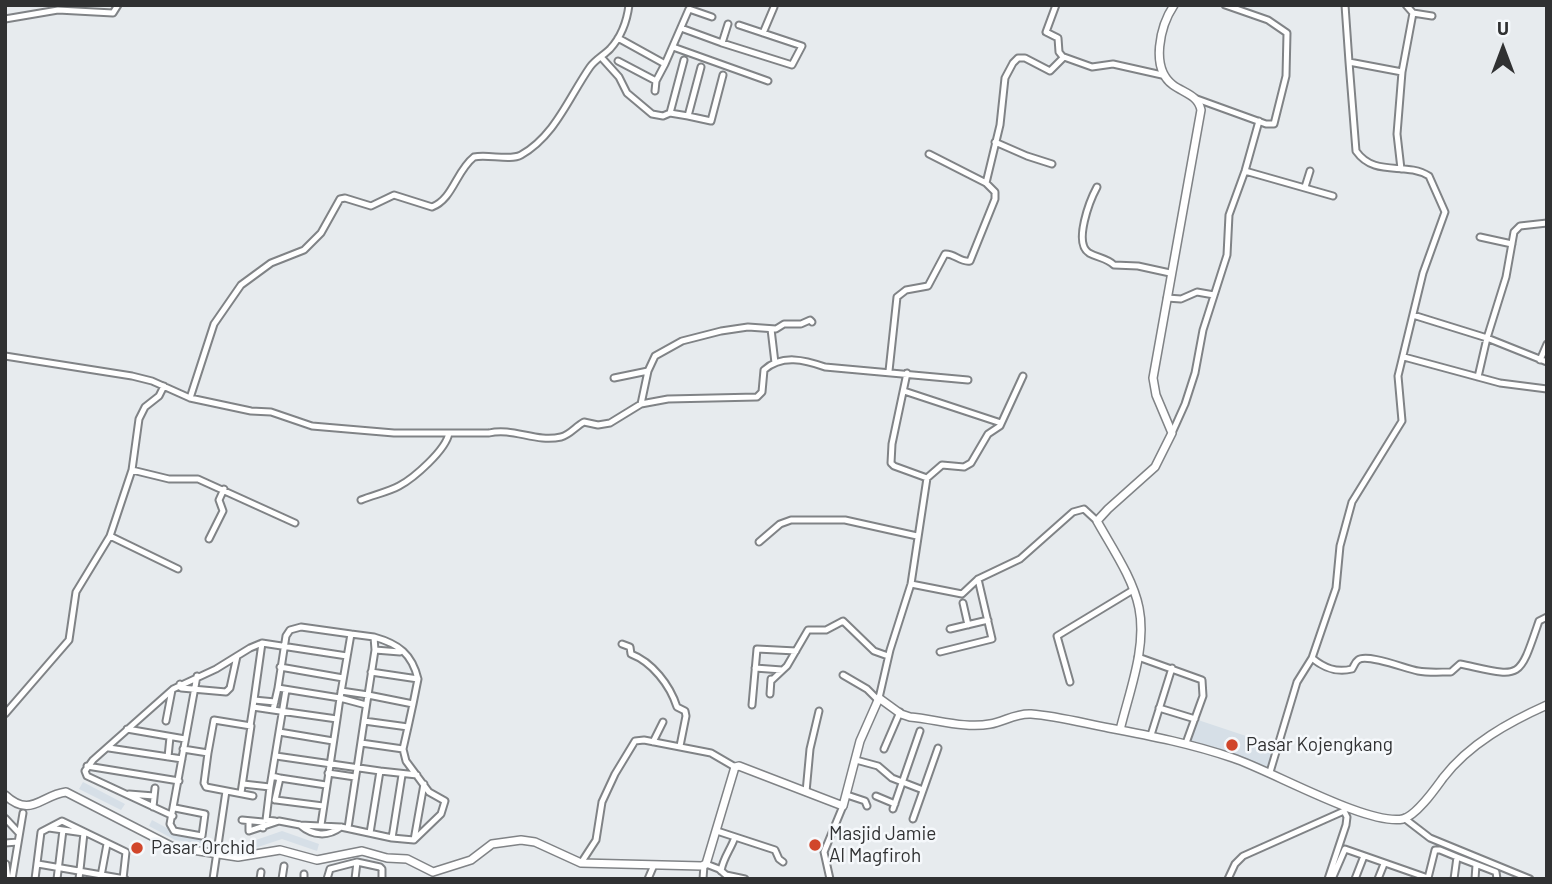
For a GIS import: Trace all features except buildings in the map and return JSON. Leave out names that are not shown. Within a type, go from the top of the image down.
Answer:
[{"type":"street","points":[[5,19],[58,10],[113,13],[118,5]]},
{"type":"street","points":[[190,398],[214,324],[240,285],[271,263],[304,250],[321,233],[340,199],[372,206],[394,195],[430,207],[440,204],[472,159],[479,156],[517,158],[548,132],[591,66],[618,38],[628,16],[629,5]]},
{"type":"street","points":[[1056,5],[1046,32],[1058,38],[1059,51],[1063,57],[1092,67],[1113,64],[1162,75],[1195,99],[1273,124],[1286,76],[1289,37],[1286,31],[1268,20],[1225,5]]},
{"type":"street","points":[[1162,75],[1162,31],[1174,5]]},
{"type":"street","points":[[1270,772],[1297,682],[1312,658],[1336,588],[1340,546],[1352,502],[1402,421],[1398,380],[1423,273],[1445,210],[1429,176],[1367,163],[1356,151],[1345,5]]},
{"type":"street","points":[[1406,5],[1413,13],[1432,16]]},
{"type":"street","points":[[763,33],[774,7]]},
{"type":"street","points":[[655,91],[656,81],[689,9],[712,17]]},
{"type":"street","points":[[1401,169],[1397,134],[1402,72],[1413,13]]},
{"type":"street","points":[[722,43],[728,24]]},
{"type":"street","points":[[681,28],[792,65],[802,46],[739,25]]},
{"type":"street","points":[[618,38],[665,64]]},
{"type":"street","points":[[673,47],[768,81]]},
{"type":"street","points":[[601,57],[618,75],[625,91],[656,115],[665,116],[670,113],[711,121],[723,75]]},
{"type":"street","points":[[986,183],[1002,111],[1006,78],[1013,63],[1018,58],[1026,58],[1052,71],[1063,57]]},
{"type":"street","points":[[670,113],[684,60]]},
{"type":"street","points":[[618,61],[656,81]]},
{"type":"street","points":[[1349,62],[1402,72]]},
{"type":"street","points":[[688,116],[701,67]]},
{"type":"street","points":[[1172,433],[1153,383],[1170,273],[1200,115],[1200,105],[1195,99]]},
{"type":"street","points":[[1097,521],[1158,465],[1185,404],[1195,373],[1203,330],[1227,256],[1229,215],[1259,121]]},
{"type":"street","points":[[995,142],[1052,164]]},
{"type":"street","points":[[889,371],[897,298],[906,290],[928,286],[944,254],[965,262],[970,261],[995,199],[995,192],[986,183],[929,155]]},
{"type":"street","points":[[1245,171],[1333,196]]},
{"type":"street","points":[[1306,187],[1310,171]]},
{"type":"street","points":[[1097,187],[1083,229],[1082,246],[1085,250],[1109,260],[1114,265],[1170,273]]},
{"type":"street","points":[[1478,377],[1506,277],[1514,232],[1518,227],[1547,223]]},
{"type":"street","points":[[1480,237],[1512,244]]},
{"type":"street","points":[[1167,298],[1181,299],[1197,292],[1214,295]]},
{"type":"street","points":[[1413,315],[1487,338],[1544,361],[1547,344]]},
{"type":"street","points":[[641,404],[648,371],[655,356],[694,336],[748,327],[778,329],[785,324],[801,324],[810,320],[812,322]]},
{"type":"street","points":[[771,329],[775,363]]},
{"type":"street","points":[[5,356],[132,376],[190,398],[251,411],[271,412],[312,426],[394,433],[489,433],[501,430],[528,437],[560,437],[582,423],[610,423],[641,404],[668,399],[757,397],[762,392],[763,372],[775,363],[798,360],[825,367],[968,380]]},
{"type":"street","points":[[1404,357],[1478,377],[1547,389]]},
{"type":"street","points":[[614,378],[648,371]]},
{"type":"street","points":[[907,373],[892,444],[891,463],[927,478]]},
{"type":"street","points":[[830,879],[824,852],[847,795],[863,732],[878,699],[888,656],[911,584],[927,478],[944,465],[968,466],[988,435],[1002,422],[1023,376]]},
{"type":"street","points":[[5,714],[69,640],[76,592],[110,536],[132,470],[139,419],[145,407],[159,396],[164,386]]},
{"type":"street","points":[[904,391],[1002,422]]},
{"type":"street","points":[[361,500],[401,484],[442,449],[449,433]]},
{"type":"street","points":[[132,470],[169,478],[198,479],[295,523]]},
{"type":"street","points":[[209,539],[223,511],[219,500],[224,489]]},
{"type":"street","points":[[911,584],[959,594],[978,579],[1020,559],[1073,512],[1084,509],[1097,521],[1133,590],[1140,612],[1138,657],[1120,730]]},
{"type":"street","points":[[759,542],[780,524],[791,520],[845,520],[917,536]]},
{"type":"street","points":[[110,536],[178,569]]},
{"type":"street","points":[[940,652],[992,639],[978,579]]},
{"type":"street","points":[[1070,682],[1057,636],[1133,590]]},
{"type":"street","points":[[963,603],[968,625]]},
{"type":"street","points":[[1312,658],[1326,668],[1340,671],[1352,669],[1358,660],[1362,659],[1387,661],[1416,671],[1451,672],[1460,664],[1511,673],[1523,664],[1539,621],[1547,617]]},
{"type":"street","points":[[950,629],[988,620]]},
{"type":"street","points":[[771,681],[796,651],[808,630],[826,630],[842,621],[874,651],[888,656]]},
{"type":"street","points":[[264,823],[249,831],[246,821],[341,827],[392,838],[414,839],[441,814],[445,805],[444,799],[429,792],[406,761],[403,749],[418,680],[412,659],[404,652],[374,637],[296,627],[287,632],[273,710]]},
{"type":"street","points":[[321,825],[351,634]]},
{"type":"street","points":[[348,828],[375,650],[374,637]]},
{"type":"street","points":[[173,816],[85,774],[87,766],[173,688],[216,669],[250,648],[262,643],[347,656]]},
{"type":"street","points":[[241,793],[262,643]]},
{"type":"street","points":[[622,644],[659,675],[673,694],[677,707],[685,711],[680,746]]},
{"type":"street","points":[[752,705],[757,649],[796,651]]},
{"type":"street","points":[[375,650],[404,652]]},
{"type":"street","points":[[180,684],[181,688],[192,691],[227,691],[237,656]]},
{"type":"street","points":[[1138,657],[1201,678],[1203,681],[1203,696],[1186,743]]},
{"type":"street","points":[[281,667],[343,678]]},
{"type":"street","points":[[755,668],[782,670]]},
{"type":"street","points":[[1151,736],[1172,668]]},
{"type":"street","points":[[770,694],[771,669]]},
{"type":"street","points":[[371,672],[418,680]]},
{"type":"street","points":[[843,675],[910,717],[970,725],[990,724],[1013,715],[1028,714],[1186,743],[1270,772],[1346,809],[1404,818],[1430,838],[1530,879]]},
{"type":"street","points":[[174,808],[205,814],[203,835],[174,831],[170,824],[192,691],[197,676]]},
{"type":"street","points":[[166,721],[173,688]]},
{"type":"street","points":[[278,688],[340,695],[368,695],[413,704]]},
{"type":"street","points":[[264,823],[286,690]]},
{"type":"street","points":[[340,695],[366,705]]},
{"type":"street","points":[[253,704],[275,702]]},
{"type":"street","points":[[253,704],[273,710],[337,719]]},
{"type":"street","points":[[1404,818],[1430,795],[1459,759],[1506,725],[1547,705]]},
{"type":"street","points":[[1159,708],[1195,719]]},
{"type":"street","points":[[150,709],[167,712]]},
{"type":"street","points":[[806,792],[810,749],[819,711]]},
{"type":"street","points":[[884,749],[900,712]]},
{"type":"street","points":[[250,726],[214,720],[204,785],[253,796]]},
{"type":"street","points":[[364,721],[408,727]]},
{"type":"street","points":[[653,742],[663,722]]},
{"type":"street","points":[[127,729],[185,739]]},
{"type":"street","points":[[876,796],[894,807],[920,731]]},
{"type":"street","points":[[279,733],[333,741]]},
{"type":"street","points":[[168,757],[170,737]]},
{"type":"street","points":[[581,863],[596,840],[602,802],[629,749],[637,740],[680,746],[716,755],[735,767],[740,766],[843,806]]},
{"type":"street","points":[[360,743],[403,749]]},
{"type":"street","points":[[109,747],[182,759]]},
{"type":"street","points":[[913,819],[938,748]]},
{"type":"street","points":[[183,749],[208,753]]},
{"type":"street","points":[[276,756],[416,775]]},
{"type":"street","points":[[856,760],[878,766],[888,776],[923,790]]},
{"type":"street","points":[[87,766],[179,781]]},
{"type":"street","points":[[703,879],[705,864],[735,767]]},
{"type":"street","points":[[101,782],[103,769]]},
{"type":"street","points":[[370,833],[380,771]]},
{"type":"street","points":[[328,773],[355,777]]},
{"type":"street","points":[[392,838],[402,775]]},
{"type":"street","points":[[272,776],[326,785]]},
{"type":"street","points":[[276,800],[280,778]]},
{"type":"street","points":[[414,839],[424,782]]},
{"type":"street","points":[[243,784],[270,787]]},
{"type":"street","points":[[153,807],[155,788]]},
{"type":"street","points":[[213,879],[226,791]]},
{"type":"street","points":[[5,795],[16,804],[30,806],[66,792],[167,845],[218,854],[247,857],[280,849],[317,860],[362,851],[387,858],[407,859],[433,872],[471,860],[492,844],[521,840],[534,842],[581,863],[705,864],[726,875],[745,879]]},
{"type":"street","points":[[123,794],[153,796]]},
{"type":"street","points":[[847,795],[864,801],[867,806]]},
{"type":"street","points":[[268,799],[323,806]]},
{"type":"street","points":[[1228,879],[1235,864],[1243,856],[1346,809]]},
{"type":"street","points":[[1330,879],[1346,825],[1346,809]]},
{"type":"street","points":[[10,879],[23,813]]},
{"type":"street","points":[[6,820],[19,833]]},
{"type":"street","points":[[35,879],[40,835],[43,830],[62,821],[126,852],[124,879],[38,864]]},
{"type":"street","points":[[300,825],[306,831],[319,834],[330,834],[341,827]]},
{"type":"street","points":[[49,828],[85,833]]},
{"type":"street","points":[[57,879],[63,830]]},
{"type":"street","points":[[717,831],[775,850],[783,862]]},
{"type":"street","points":[[79,879],[85,833]]},
{"type":"street","points":[[721,871],[735,836]]},
{"type":"street","points":[[5,843],[18,842]]},
{"type":"street","points":[[101,877],[107,844]]},
{"type":"street","points":[[1330,879],[1343,850],[1426,878],[1435,850],[1440,849],[1496,873],[1497,879]]},
{"type":"street","points":[[1355,879],[1364,856]]},
{"type":"street","points":[[1454,879],[1457,857]]},
{"type":"street","points":[[10,879],[6,864],[15,862]]},
{"type":"street","points":[[327,879],[330,869],[357,862],[380,867],[382,879]]},
{"type":"street","points":[[355,879],[357,862]]},
{"type":"street","points":[[648,879],[654,864]]},
{"type":"street","points":[[1378,879],[1384,864]]},
{"type":"street","points":[[1475,879],[1476,865]]},
{"type":"street","points":[[282,879],[284,866]]},
{"type":"shaded area","name":"Pasar Kojengkang","points":[[1195,719],[1279,747],[1270,772],[1186,743]]},
{"type":"shaded area","points":[[83,782],[125,804],[121,810],[79,789]]},
{"type":"shaded area","points":[[152,820],[176,833],[204,837],[203,844],[175,840],[149,826]]},
{"type":"shaded area","points":[[282,831],[319,844],[317,851],[282,839],[252,849],[250,842]]},
{"type":"place","name":"Pasar Kojengkang","points":[[1232,745]]},
{"type":"place","name":"Masjid Jamie Al Magfiroh","points":[[815,845]]},
{"type":"place","name":"Pasar Orchid","points":[[137,848]]}]
